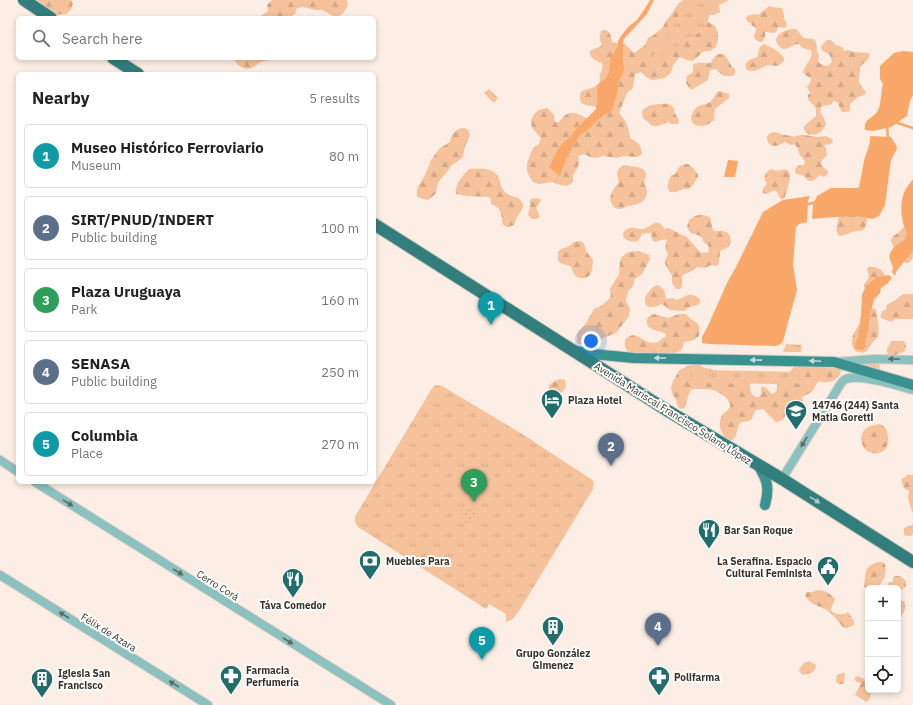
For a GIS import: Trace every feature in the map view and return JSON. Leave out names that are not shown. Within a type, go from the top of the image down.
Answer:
[{"type":"highway","points":[[24,0],[48,16]]},
{"type":"highway","points":[[116,60],[135,72]]},
{"type":"highway","name":"Avenida Mariscal Francisco Solano López","points":[[379,230],[473,290],[572,350],[668,411],[782,479],[913,562]]},
{"type":"main road","points":[[572,350],[592,354],[634,358],[834,362],[913,385]]},
{"type":"main road","points":[[758,465],[767,482],[768,493],[765,505]]},
{"type":"street","points":[[834,362],[874,359],[913,360]]},
{"type":"street","points":[[782,479],[844,380],[857,377],[867,378],[913,390]]},
{"type":"street","points":[[0,460],[16,471]]},
{"type":"street","name":"Cerro Corá","points":[[38,484],[391,705]]},
{"type":"street","name":"Félix de Azara","points":[[0,575],[208,705]]},
{"type":"green space","points":[[30,0],[71,0],[73,3],[71,10],[66,14],[56,15],[40,9]]},
{"type":"green space","points":[[272,0],[346,0],[348,2],[344,12],[338,16],[333,16],[322,10],[304,7],[297,8],[295,14],[292,16],[261,16],[268,11],[267,5]]},
{"type":"green space","points":[[683,0],[729,0],[719,5],[720,12],[714,15],[707,15],[708,22],[715,26],[718,33],[716,47],[710,51],[704,51],[693,61],[680,57],[673,65],[671,73],[665,78],[652,80],[641,72],[635,74],[633,88],[627,93],[619,113],[627,124],[630,138],[639,144],[642,154],[637,157],[623,156],[617,158],[603,156],[596,158],[584,154],[578,156],[579,163],[573,175],[573,182],[567,186],[553,182],[539,184],[533,182],[527,170],[527,163],[533,148],[539,144],[541,138],[532,128],[531,121],[534,114],[539,110],[547,108],[554,115],[555,122],[559,122],[566,114],[570,113],[577,114],[591,121],[605,116],[607,113],[597,107],[583,104],[580,100],[581,92],[595,87],[600,81],[602,63],[592,58],[590,51],[602,45],[600,41],[600,34],[602,30],[607,31],[611,35],[612,42],[624,43],[634,53],[645,45],[648,38],[663,27],[678,4]]},
{"type":"green space","points":[[690,0],[714,0],[707,24],[702,31],[657,58],[650,59],[667,36],[685,4]]},
{"type":"green space","points":[[769,6],[782,9],[787,25],[785,28],[778,27],[775,33],[765,32],[764,40],[762,42],[758,41],[754,37],[756,30],[755,27],[752,26],[746,19],[747,16],[755,14],[758,15]]},
{"type":"green space","points":[[796,29],[804,38],[814,39],[819,55],[818,62],[824,65],[829,65],[832,61],[829,54],[821,48],[827,40],[831,40],[836,45],[843,48],[844,51],[847,50],[869,53],[869,58],[860,67],[859,82],[866,92],[865,95],[858,97],[850,104],[850,111],[842,112],[838,102],[834,100],[831,104],[822,106],[821,113],[826,125],[819,133],[814,135],[806,133],[804,129],[804,126],[816,116],[815,106],[808,99],[808,95],[810,93],[807,87],[811,81],[811,78],[803,72],[810,59],[812,53],[811,50],[803,48],[799,44],[783,49],[776,39],[780,34]]},
{"type":"green space","points":[[763,44],[778,52],[784,58],[784,61],[778,66],[768,65],[755,71],[747,70],[746,63],[757,57],[760,47]]},
{"type":"green space","points":[[718,54],[725,55],[732,67],[735,69],[735,74],[732,76],[725,76],[715,69],[710,70],[708,80],[693,89],[690,89],[686,83],[687,76],[693,72],[693,65],[696,63],[709,63]]},
{"type":"green space","points":[[235,60],[268,60],[249,69],[241,67]]},
{"type":"green space","points":[[489,89],[498,98],[494,103],[484,93]]},
{"type":"green space","points":[[720,91],[729,94],[729,98],[715,109],[714,120],[704,126],[694,124],[691,117],[694,111],[701,105],[710,102],[717,92]]},
{"type":"green space","points":[[658,104],[667,104],[673,107],[679,120],[678,124],[671,124],[668,122],[654,126],[643,118],[642,111],[644,109]]},
{"type":"green space","points":[[461,128],[467,129],[470,136],[465,146],[463,157],[451,166],[440,180],[436,193],[431,198],[427,200],[417,197],[417,189],[431,160],[440,148],[450,142],[452,135]]},
{"type":"green space","points":[[773,132],[794,137],[803,135],[818,137],[825,136],[830,138],[833,141],[831,144],[824,145],[827,155],[821,163],[822,166],[828,171],[827,175],[824,177],[821,175],[818,176],[815,180],[809,181],[804,176],[795,173],[796,167],[804,165],[805,161],[794,144],[791,145],[785,142],[773,146],[769,144],[767,137]]},
{"type":"green space","points":[[688,164],[693,168],[698,174],[698,177],[689,189],[670,192],[668,189],[668,183],[670,178],[675,174],[679,167]]},
{"type":"green space","points":[[626,165],[639,167],[644,170],[646,175],[644,182],[647,195],[640,203],[636,205],[618,209],[612,205],[610,198],[613,190],[619,182],[617,173],[620,167]]},
{"type":"green space","points":[[477,168],[491,170],[497,175],[504,191],[521,200],[523,207],[514,225],[510,227],[504,226],[500,211],[497,207],[491,204],[489,197],[456,194],[458,183],[469,169]]},
{"type":"green space","points":[[771,169],[785,169],[790,173],[784,199],[781,199],[775,190],[766,194],[763,193],[763,189],[767,184],[765,176]]},
{"type":"green space","points":[[886,187],[887,192],[873,206],[867,218],[866,226],[863,230],[839,236],[837,225],[839,217],[837,214]]},
{"type":"green space","points":[[533,198],[541,199],[536,208],[539,218],[535,219],[532,219],[528,214],[530,200]]},
{"type":"green space","points":[[699,215],[710,217],[714,231],[723,231],[728,233],[731,237],[730,245],[720,251],[718,265],[711,265],[705,268],[697,267],[682,276],[682,287],[679,289],[676,289],[672,283],[672,276],[665,264],[668,254],[665,248],[667,241],[665,239],[655,242],[652,240],[651,233],[642,234],[638,241],[634,242],[623,237],[624,232],[629,228],[643,229],[659,223],[664,229],[671,229],[687,237],[702,253],[709,252],[708,245],[701,237],[693,234],[687,227],[689,220]]},
{"type":"green space","points":[[904,227],[913,229],[913,257],[908,263],[897,260],[891,241],[893,237]]},
{"type":"green space","points":[[581,241],[593,260],[592,269],[589,276],[586,278],[578,278],[570,266],[560,263],[558,260],[558,252],[561,249],[568,247],[574,242]]},
{"type":"green space","points":[[639,251],[649,255],[650,259],[641,275],[635,279],[633,286],[628,292],[626,302],[630,308],[629,316],[616,333],[603,338],[594,345],[579,344],[577,342],[577,335],[579,331],[586,323],[594,309],[601,306],[611,296],[610,289],[619,274],[620,261],[622,257],[628,252]]},
{"type":"green space","points":[[868,267],[878,268],[885,276],[866,290],[864,284],[869,277],[867,270]]},
{"type":"green space","points":[[658,285],[664,291],[666,299],[673,298],[676,300],[687,295],[692,295],[700,299],[700,303],[684,311],[670,310],[662,304],[655,307],[649,307],[646,304],[645,298],[654,286]]},
{"type":"green space","points":[[903,294],[913,294],[913,319],[895,319],[891,322],[881,318],[882,312],[886,309],[888,304]]},
{"type":"green space","points":[[870,308],[876,309],[879,333],[866,351],[857,352],[852,345],[853,336]]},
{"type":"green space","points":[[654,314],[668,318],[679,314],[686,314],[699,326],[699,336],[694,340],[684,342],[682,349],[677,352],[658,354],[631,353],[625,346],[625,340],[630,336],[633,335],[639,337],[651,343],[658,342],[665,337],[666,334],[663,332],[652,329],[647,325],[648,317]]},
{"type":"green space","points":[[891,341],[904,341],[906,346],[905,351],[893,356],[889,355],[887,350]]},
{"type":"green space","points":[[786,344],[802,345],[801,352],[783,352]]},
{"type":"green space","points":[[860,361],[879,362],[880,368],[879,370],[858,366]]},
{"type":"green space","points":[[699,364],[704,368],[750,382],[750,390],[756,397],[759,397],[761,394],[761,387],[765,387],[772,394],[775,392],[777,390],[777,382],[786,377],[797,365],[823,367],[829,364],[841,368],[841,372],[837,378],[831,382],[820,381],[817,383],[812,392],[802,397],[805,410],[803,413],[788,410],[783,420],[776,422],[763,409],[756,410],[752,419],[741,422],[735,438],[730,441],[724,436],[720,429],[721,418],[730,406],[727,399],[723,395],[719,392],[711,390],[692,389],[689,393],[684,408],[681,409],[678,407],[672,393],[671,388],[673,381],[679,371],[688,366]]},
{"type":"green space","points":[[690,370],[807,372],[798,384],[691,383]]},
{"type":"green space","points":[[556,380],[565,380],[565,388],[550,405],[547,407],[545,406],[544,401],[549,391],[549,385]]},
{"type":"green space","points":[[436,385],[442,386],[522,434],[594,482],[593,489],[521,608],[513,619],[506,622],[506,614],[489,604],[486,609],[358,527],[356,522],[356,515],[433,387]]},
{"type":"green space","points":[[880,424],[886,428],[888,440],[887,446],[882,452],[879,453],[867,451],[861,440],[862,434],[868,427]]},
{"type":"green space","points":[[907,475],[913,475],[913,514],[908,499],[909,491],[904,488],[901,480]]},
{"type":"green space","points":[[466,507],[472,507],[477,512],[475,521],[472,523],[466,523],[461,518],[461,512]]},
{"type":"green space","points":[[913,523],[913,534],[911,536],[904,535],[904,528],[912,525]]},
{"type":"green space","points":[[882,562],[885,564],[886,572],[880,585],[865,585],[865,588],[864,586],[865,575],[869,566]]},
{"type":"green space","points":[[895,576],[900,576],[906,581],[906,586],[901,590],[901,585],[888,585],[889,582],[893,582],[893,578]]},
{"type":"green space","points":[[817,590],[825,591],[831,595],[835,599],[832,612],[836,614],[844,614],[848,612],[854,621],[854,625],[844,628],[825,609],[815,605],[807,599],[805,595],[807,592]]},
{"type":"green space","points":[[901,600],[904,601],[905,604],[904,612],[901,616]]},
{"type":"green space","points":[[809,661],[816,665],[815,670],[812,673],[803,675],[799,669],[804,663]]},
{"type":"green space","points":[[845,673],[844,684],[839,684],[836,682],[837,675]]},
{"type":"green space","points":[[858,676],[865,680],[865,693],[871,693],[869,700],[866,702],[855,695],[861,683],[856,682],[855,677]]},
{"type":"shaded area","points":[[650,0],[654,0],[647,14],[624,39],[624,70],[618,85],[612,111],[600,118],[589,129],[580,135],[567,157],[560,176],[549,167],[560,146],[596,109],[598,86],[599,83],[609,75],[610,59],[618,46],[618,41],[629,26],[637,20]]},
{"type":"shaded area","points":[[903,51],[913,52],[913,95],[910,101],[907,116],[891,127],[873,131],[865,130],[867,121],[875,115],[879,107],[883,84],[880,79],[880,66],[894,53]]},
{"type":"shaded area","points":[[870,136],[891,137],[897,149],[891,160],[885,205],[879,216],[873,219],[856,216],[812,219],[813,205],[817,196],[831,188],[859,187],[864,161],[870,142]]},
{"type":"shaded area","points":[[728,160],[738,161],[735,177],[724,177]]},
{"type":"shaded area","points":[[913,179],[913,250],[897,270],[895,276],[892,272],[893,267],[889,257],[894,248],[905,240],[907,233],[901,210],[904,192]]},
{"type":"shaded area","points":[[810,196],[808,201],[807,222],[799,224],[796,227],[793,265],[797,290],[781,344],[776,346],[702,343],[702,337],[728,281],[763,212],[783,200]]},
{"type":"shaded area","points":[[889,275],[892,278],[881,288],[880,293],[874,300],[864,350],[855,349],[861,315],[862,295],[864,290],[867,285],[877,277]]},
{"type":"waterway","points":[[895,122],[913,128]]},
{"type":"waterway","points":[[887,126],[888,139]]},
{"type":"waterway","points":[[805,205],[816,202]]},
{"type":"place","name":"Museo Histórico Ferroviario","points":[[491,325]]},
{"type":"place","name":"Plaza Hotel","points":[[552,420]]},
{"type":"place","name":"14746 (244) Santa Matia Goretti","points":[[796,430]]},
{"type":"place","name":"SIRT/PNUD/INDERT","points":[[611,466]]},
{"type":"place","name":"Plaza Uruguaya","points":[[474,502]]},
{"type":"place","name":"Bar San Roque","points":[[709,550]]},
{"type":"place","name":"Muebles Para","points":[[370,580]]},
{"type":"place","name":"La Serafina. Espacio Cultural Feminista","points":[[828,586]]},
{"type":"place","name":"Táva Comedor","points":[[293,598]]},
{"type":"place","name":"Grupo González Gimenez","points":[[553,646]]},
{"type":"place","name":"SENASA","points":[[658,646]]},
{"type":"place","name":"Columbia","points":[[482,660]]},
{"type":"place","name":"Farmacia Perfumería","points":[[231,696]]},
{"type":"place","name":"Polifarma","points":[[659,696]]},
{"type":"place","name":"Iglesia San Francisco","points":[[42,698]]}]
